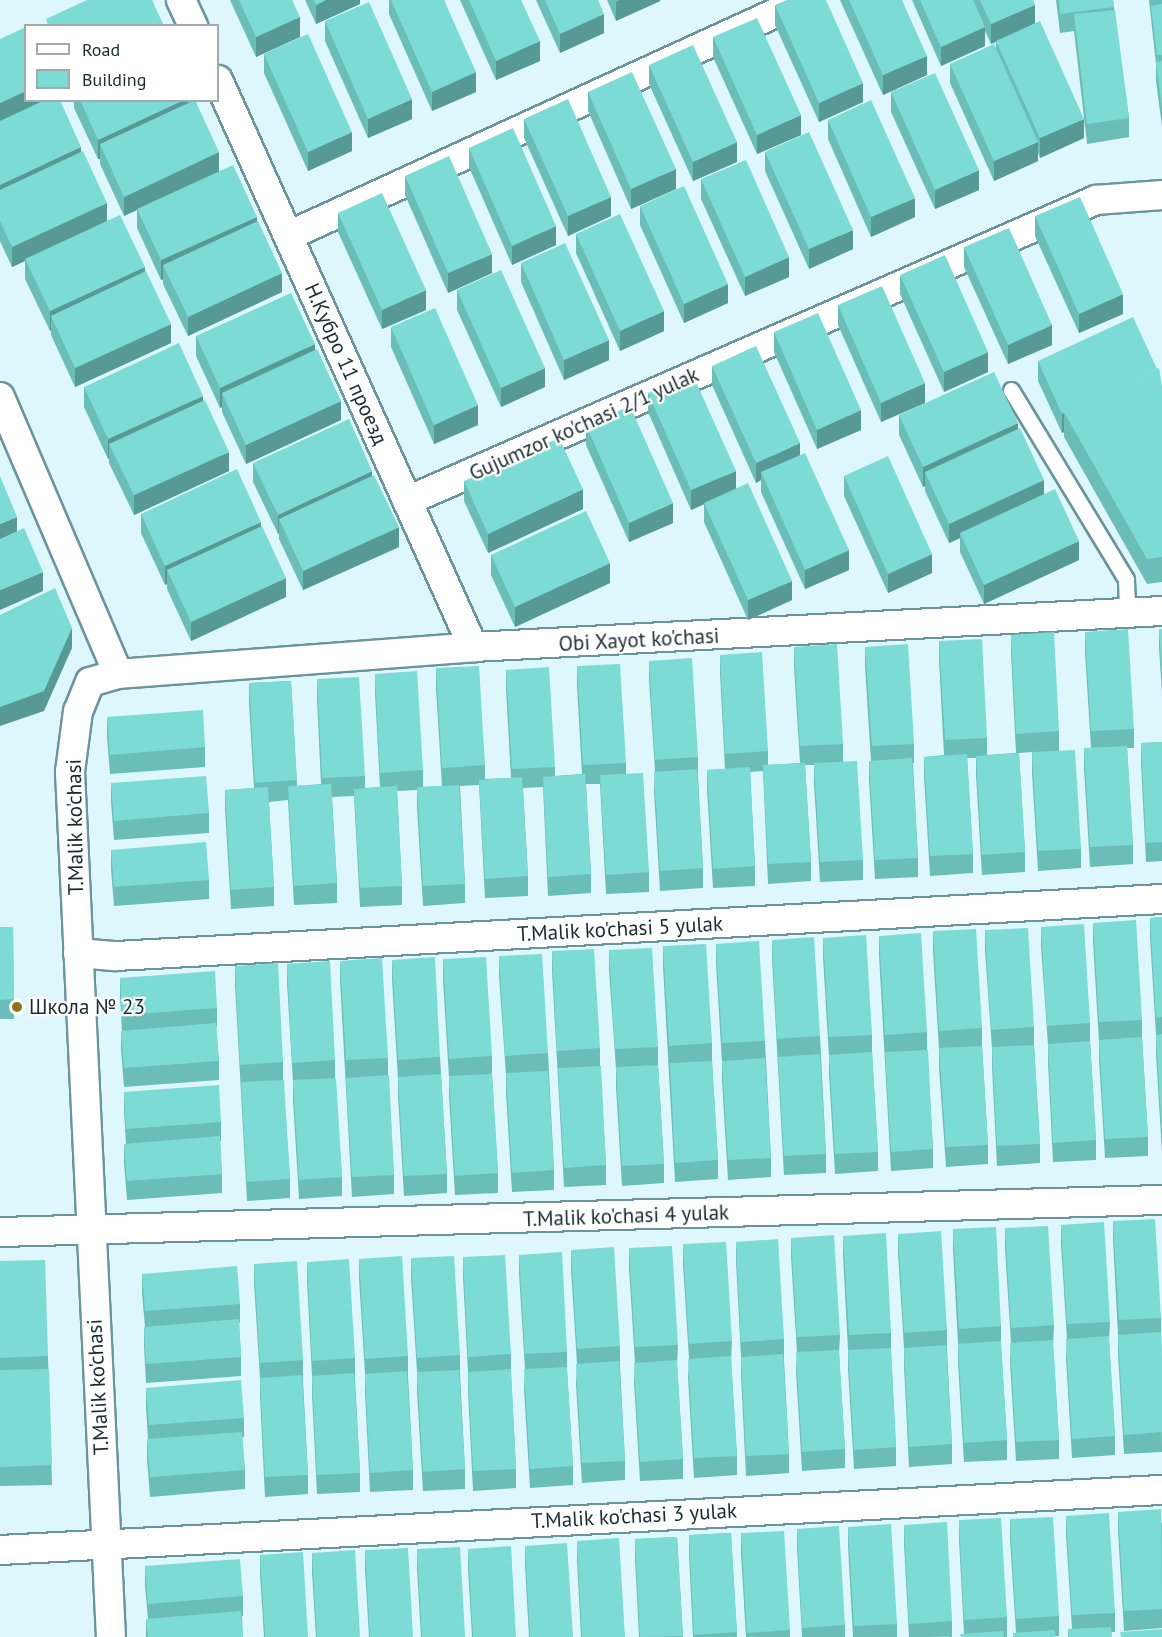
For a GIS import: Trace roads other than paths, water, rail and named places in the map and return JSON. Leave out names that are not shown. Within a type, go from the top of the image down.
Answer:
[{"type":"street","points":[[181,0],[192,24]]},
{"type":"street","points":[[288,236],[804,0]]},
{"type":"street","name":"Н.Кубро 11 проезд","points":[[219,82],[473,647]]},
{"type":"street","name":"Gujumzor ko'chasi 2/1 yulak","points":[[407,501],[1096,200],[1162,195]]},
{"type":"street","points":[[0,397],[118,674]]},
{"type":"street","name":"Obi Xayot ko'chasi","points":[[118,674],[473,647],[1162,611]]},
{"type":"street","name":"T.Malik ko'chasi","points":[[111,1637],[90,1233],[70,772],[78,711],[90,682],[118,674]]},
{"type":"street","name":"T.Malik ko'chasi 5 yulak","points":[[78,953],[116,956],[1162,899]]},
{"type":"street","name":"T.Malik ko'chasi 4 yulak","points":[[90,1233],[1162,1200]]},
{"type":"street","points":[[0,1232],[90,1233]]},
{"type":"street","name":"T.Malik ko'chasi 3 yulak","points":[[106,1542],[1162,1490]]},
{"type":"street","points":[[0,1550],[106,1542]]},
{"type":"lane","points":[[1011,390],[1126,579],[1127,613]]},
{"type":"place","name":"Школа № 23","points":[[17,1007]]}]
